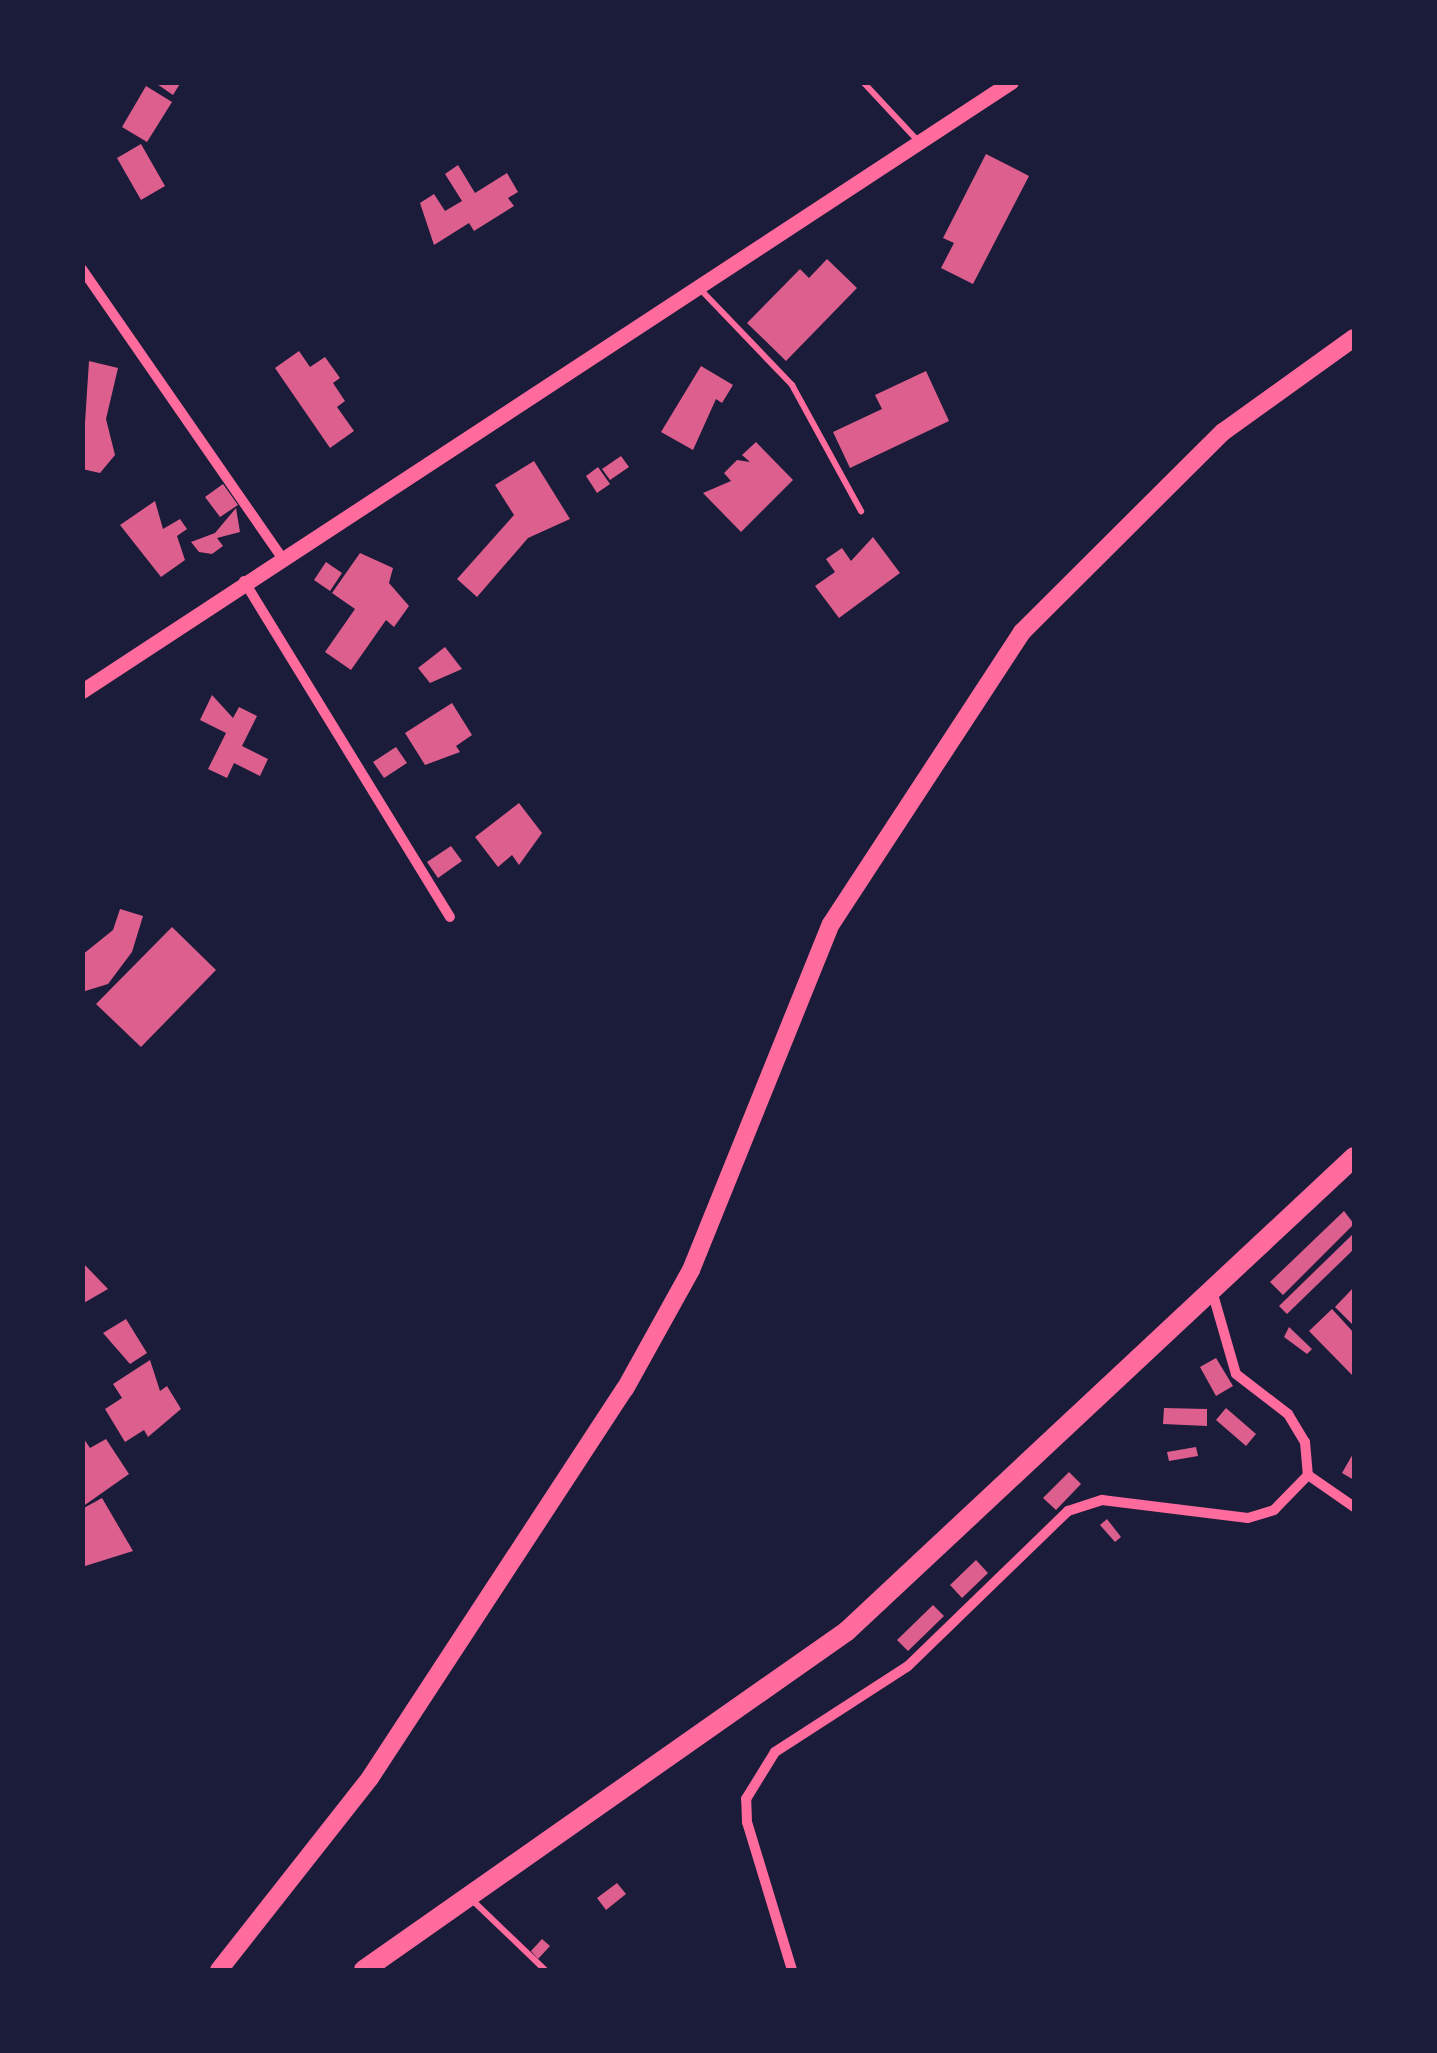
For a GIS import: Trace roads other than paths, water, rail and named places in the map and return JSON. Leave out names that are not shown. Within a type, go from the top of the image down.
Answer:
[{"type":"main road","points":[[220,1970],[370,1778],[625,1389],[691,1270],[830,924],[1022,632],[1223,432],[1354,338]]},
{"type":"main road","points":[[364,1970],[876,1608],[1354,1157]]},
{"type":"street","points":[[82,691],[280,554],[1011,82]]},
{"type":"street","points":[[82,270],[280,554]]},
{"type":"street","points":[[243,580],[450,917]]},
{"type":"street","points":[[1212,1290],[1236,1374],[1288,1414],[1305,1442],[1308,1476]]},
{"type":"street","points":[[1308,1476],[1354,1507]]},
{"type":"street","points":[[792,1970],[747,1822],[746,1799],[775,1752],[908,1666],[1068,1511],[1102,1500],[1248,1518],[1274,1510],[1308,1476]]},
{"type":"lane","points":[[863,82],[918,142]]},
{"type":"lane","points":[[696,285],[792,385],[861,511]]},
{"type":"lane","points":[[469,1897],[544,1970]]}]
